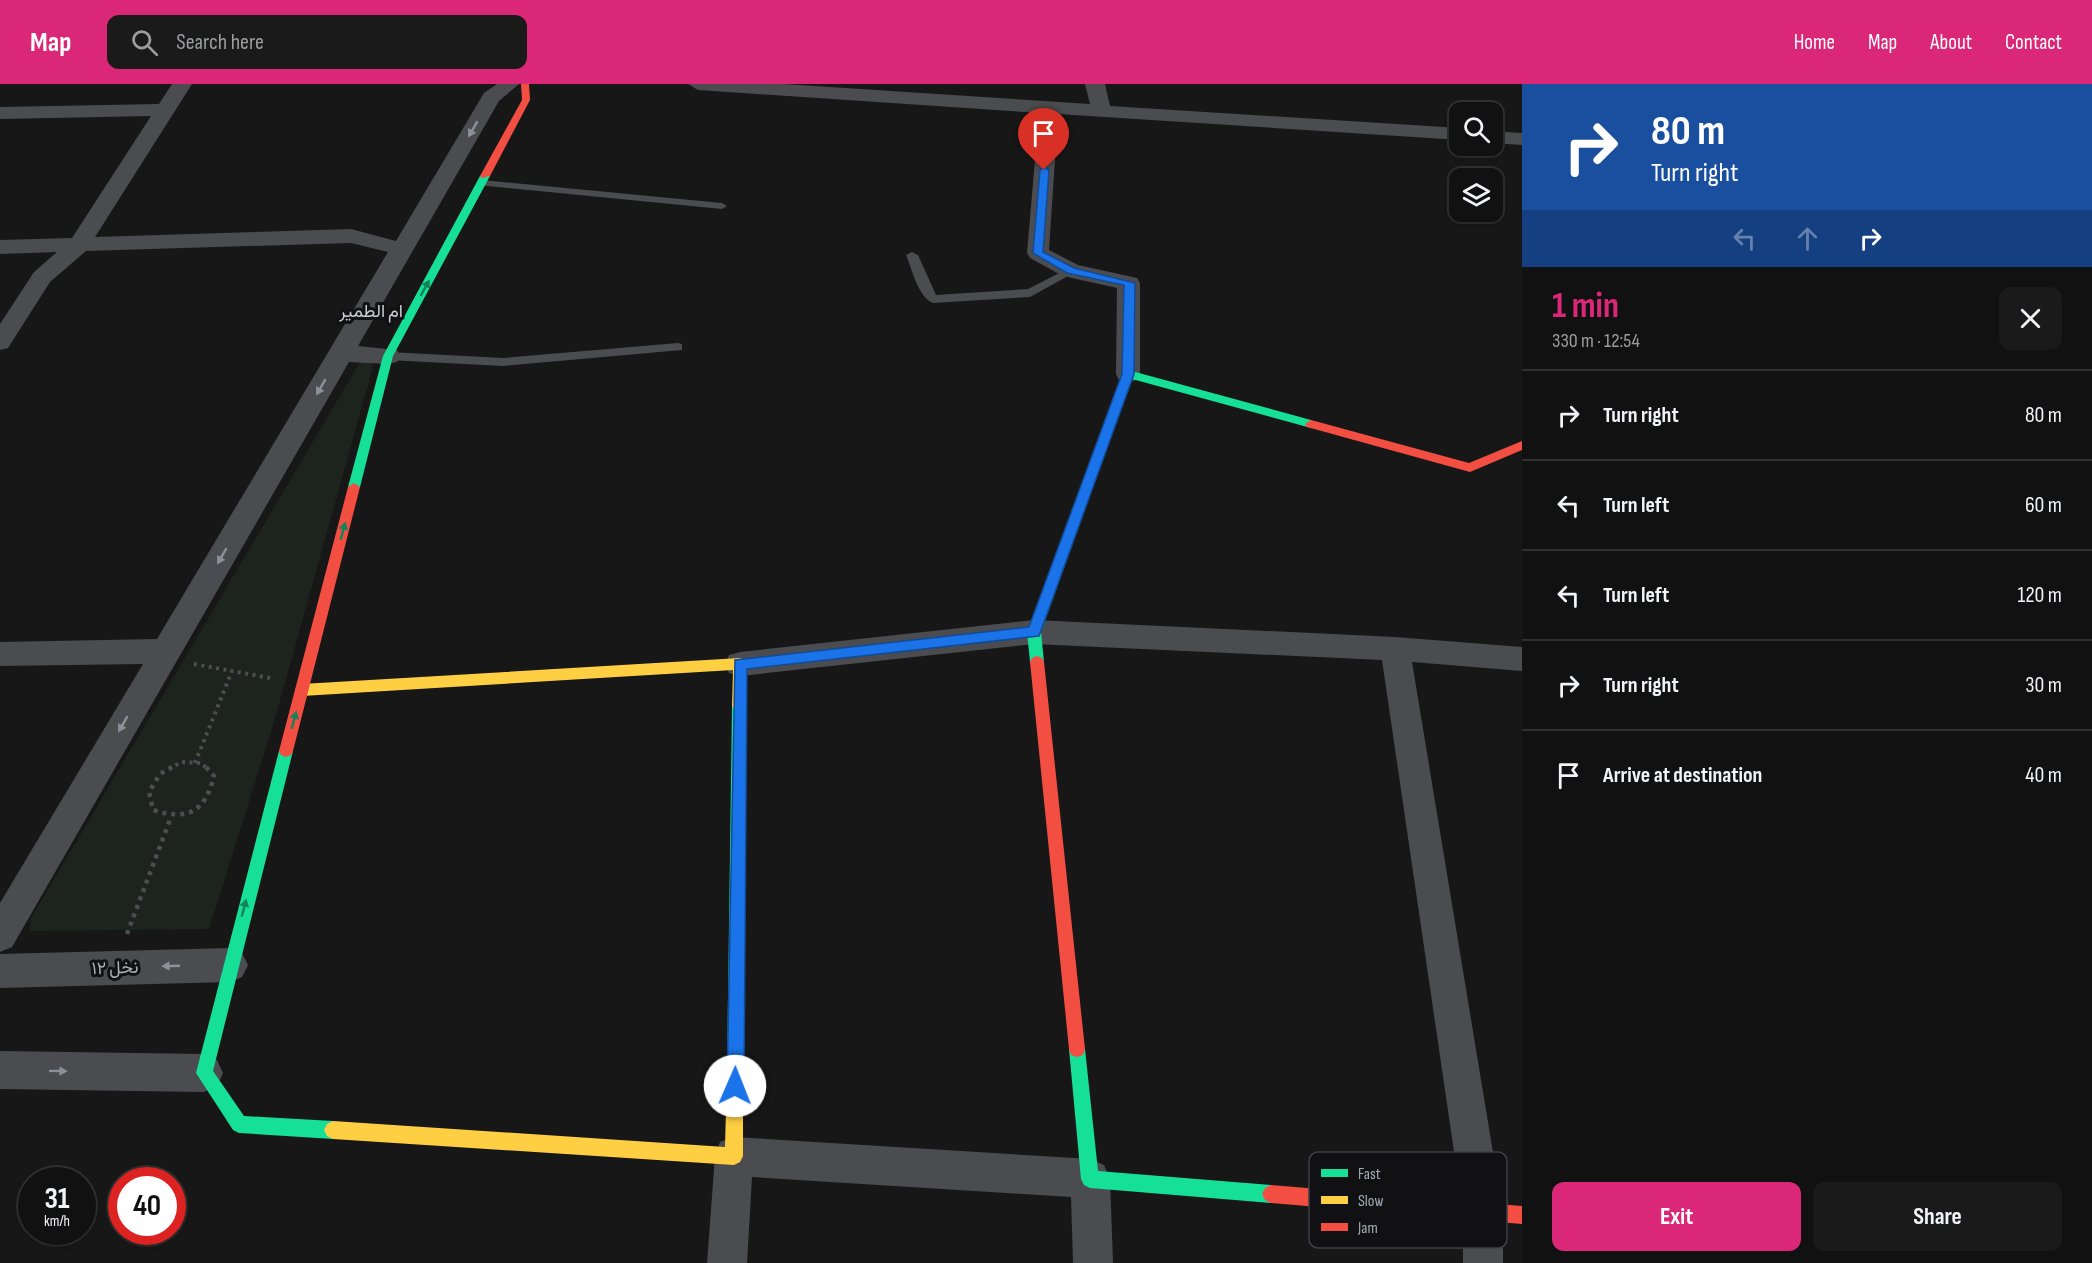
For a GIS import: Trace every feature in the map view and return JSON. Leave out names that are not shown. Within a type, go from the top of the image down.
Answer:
[{"type":"street","points":[[0,342],[42,277],[78,246],[182,84]]},
{"type":"street","points":[[0,934],[491,97],[509,84]]},
{"type":"street","points":[[525,84],[526,100],[388,356],[204,1073],[239,1124],[1090,1179],[1309,1198]]},
{"type":"street","points":[[698,84],[1449,133]]},
{"type":"street","points":[[1095,84],[1101,111]]},
{"type":"street","points":[[1049,108],[1038,253],[1071,271],[1129,283],[1128,374],[1034,632],[1090,1179],[1093,1263]]},
{"type":"street","points":[[0,113],[165,110]]},
{"type":"street","points":[[1503,138],[1522,139]]},
{"type":"street","points":[[0,247],[351,236],[402,249]]},
{"type":"street","points":[[341,353],[388,356]]},
{"type":"street","points":[[1128,374],[1470,468],[1522,445]]},
{"type":"street","points":[[302,690],[740,664],[1034,632],[1395,649],[1522,659]]},
{"type":"street","points":[[1395,649],[1473,1152]]},
{"type":"street","points":[[0,654],[166,651]]},
{"type":"street","points":[[727,1263],[734,1156],[740,664]]},
{"type":"street","name":"نخل ۱۲","points":[[0,971],[230,965]]},
{"type":"street","points":[[0,1070],[204,1073]]},
{"type":"street","points":[[1507,1214],[1522,1215]]},
{"type":"lane","points":[[482,183],[722,206]]},
{"type":"lane","points":[[912,255],[926,290],[933,299],[1030,293],[1071,271]]},
{"type":"lane","points":[[388,356],[503,362],[678,347]]},
{"type":"path","points":[[195,763],[232,671],[270,678],[302,690]]},
{"type":"path","points":[[181,762],[202,763],[214,776],[211,794],[194,811],[171,817],[153,810],[149,792],[160,774],[181,762]]},
{"type":"path","points":[[115,968],[171,817]]},
{"type":"shaded area","points":[[371,360],[373,367],[274,722],[209,929],[29,931],[31,918],[360,362]]},
{"type":"traffic: fast","points":[[354,487],[388,356],[485,176]]},
{"type":"traffic: fast","points":[[1037,662],[1034,632],[1128,374],[1311,424]]},
{"type":"traffic: fast","points":[[735,1071],[739,706]]},
{"type":"traffic: fast","points":[[286,751],[204,1073],[239,1124],[333,1130]]},
{"type":"traffic: fast","points":[[1077,1049],[1090,1179],[1271,1194]]},
{"type":"traffic: slow","points":[[302,690],[740,664],[739,706]]},
{"type":"traffic: slow","points":[[333,1130],[734,1156],[735,1071]]},
{"type":"traffic: jam","points":[[485,176],[526,100],[525,84]]},
{"type":"traffic: jam","points":[[1311,424],[1470,468],[1522,445]]},
{"type":"traffic: jam","points":[[286,751],[354,487]]},
{"type":"traffic: jam","points":[[1037,662],[1077,1049]]},
{"type":"traffic: jam","points":[[1271,1194],[1309,1197]]},
{"type":"traffic: jam","points":[[1507,1214],[1522,1215]]},
{"type":"district","name":"ام الطمیر","points":[[371,311]]},
{"type":"route","points":[[735,1086],[740,664],[1034,632],[1128,374],[1129,283],[1071,271],[1038,253],[1044,170]]}]
